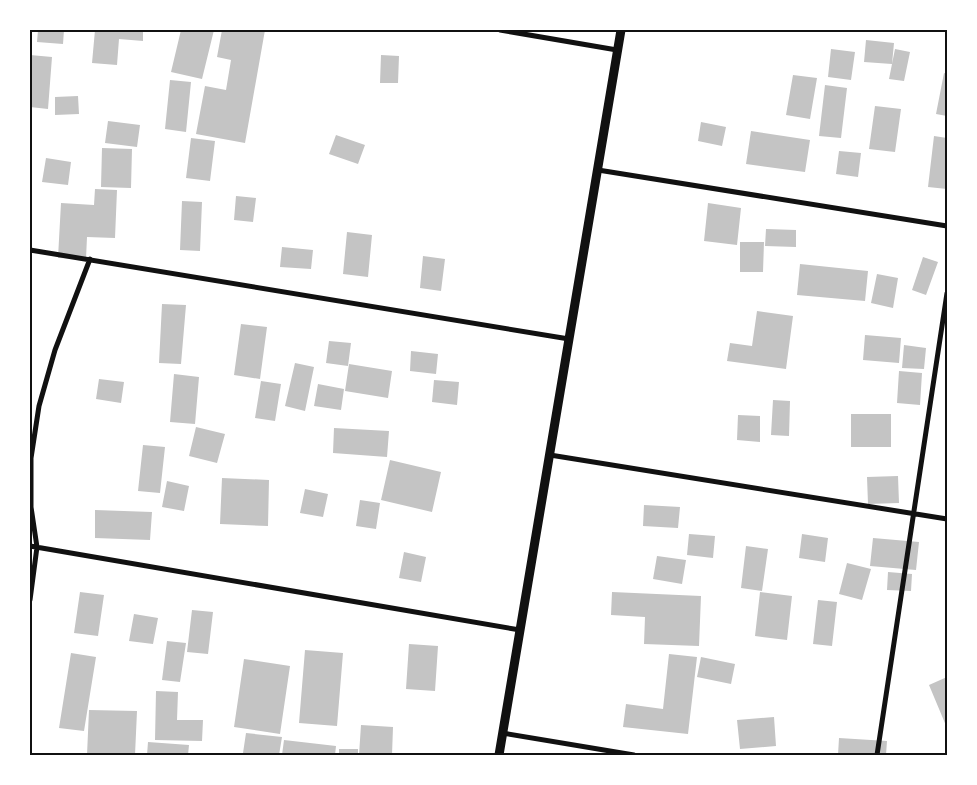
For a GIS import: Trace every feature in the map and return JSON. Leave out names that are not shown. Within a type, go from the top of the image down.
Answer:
[{"type":"street","points":[[500,30],[617,50]]},
{"type":"street","points":[[499,755],[621,30]]},
{"type":"street","points":[[598,170],[947,226]]},
{"type":"street","points":[[30,250],[569,339]]},
{"type":"street","points":[[30,600],[37,547],[31,507],[31,458],[39,406],[55,350],[90,259]]},
{"type":"street","points":[[877,755],[947,293]]},
{"type":"street","points":[[550,455],[947,519]]},
{"type":"street","points":[[30,546],[520,630]]},
{"type":"street","points":[[502,733],[634,755]]},
{"type":"building","points":[[38,30],[64,30],[63,44],[37,42]]},
{"type":"building","points":[[95,30],[143,30],[143,41],[119,39],[117,65],[92,63]]},
{"type":"building","points":[[181,30],[214,30],[202,79],[171,72]]},
{"type":"building","points":[[222,30],[265,30],[245,143],[196,134],[205,86],[226,90],[231,60],[217,57]]},
{"type":"building","points":[[866,40],[894,43],[892,64],[864,62]]},
{"type":"building","points":[[831,49],[855,52],[851,80],[828,77]]},
{"type":"building","points":[[895,49],[910,52],[904,81],[889,79]]},
{"type":"building","points":[[30,55],[52,57],[48,109],[30,107]]},
{"type":"building","points":[[381,55],[399,56],[398,83],[380,83]]},
{"type":"building","points":[[944,73],[947,74],[947,116],[936,114]]},
{"type":"building","points":[[793,75],[817,78],[810,119],[786,115]]},
{"type":"building","points":[[170,80],[191,82],[186,132],[165,129]]},
{"type":"building","points":[[825,85],[847,88],[841,138],[819,136]]},
{"type":"building","points":[[78,96],[79,114],[55,115],[55,97]]},
{"type":"building","points":[[875,106],[901,109],[895,152],[869,149]]},
{"type":"building","points":[[108,121],[140,125],[137,147],[105,143]]},
{"type":"building","points":[[701,122],[726,127],[722,146],[698,141]]},
{"type":"building","points":[[751,131],[810,140],[805,172],[746,164]]},
{"type":"building","points":[[336,135],[365,145],[358,164],[329,154]]},
{"type":"building","points":[[934,136],[947,138],[947,189],[928,187]]},
{"type":"building","points":[[191,138],[215,141],[210,181],[186,178]]},
{"type":"building","points":[[102,148],[132,149],[131,188],[101,187]]},
{"type":"building","points":[[839,151],[861,153],[858,177],[836,174]]},
{"type":"building","points":[[46,158],[71,162],[68,185],[42,182]]},
{"type":"building","points":[[95,189],[117,190],[115,238],[87,237],[86,259],[58,258],[61,203],[94,205]]},
{"type":"building","points":[[236,196],[256,198],[253,222],[234,220]]},
{"type":"building","points":[[182,201],[202,202],[200,251],[180,250]]},
{"type":"building","points":[[708,203],[741,208],[737,245],[704,241]]},
{"type":"building","points":[[766,229],[796,230],[796,247],[765,246]]},
{"type":"building","points":[[347,232],[372,235],[368,277],[343,274]]},
{"type":"building","points":[[740,242],[764,242],[763,272],[740,272]]},
{"type":"building","points":[[282,247],[313,250],[311,269],[280,267]]},
{"type":"building","points":[[423,256],[445,259],[441,291],[420,288]]},
{"type":"building","points":[[923,257],[938,262],[926,295],[912,290]]},
{"type":"building","points":[[800,264],[868,271],[865,301],[797,295]]},
{"type":"building","points":[[877,274],[898,278],[893,308],[871,303]]},
{"type":"building","points":[[162,304],[186,305],[181,364],[159,363]]},
{"type":"building","points":[[757,311],[793,316],[786,369],[727,361],[730,343],[752,346]]},
{"type":"building","points":[[241,324],[267,327],[260,379],[234,375]]},
{"type":"building","points":[[865,335],[901,338],[899,363],[863,360]]},
{"type":"building","points":[[329,341],[351,343],[348,366],[326,363]]},
{"type":"building","points":[[904,345],[926,348],[924,369],[902,368]]},
{"type":"building","points":[[411,351],[438,354],[436,374],[410,371]]},
{"type":"building","points":[[295,363],[314,367],[305,411],[285,406]]},
{"type":"building","points":[[349,364],[392,371],[388,398],[345,391]]},
{"type":"building","points":[[899,371],[922,373],[920,405],[897,403]]},
{"type":"building","points":[[174,374],[199,377],[195,424],[170,422]]},
{"type":"building","points":[[99,379],[124,382],[121,403],[96,399]]},
{"type":"building","points":[[434,380],[459,382],[457,405],[432,402]]},
{"type":"building","points":[[261,381],[281,384],[275,421],[255,418]]},
{"type":"building","points":[[318,384],[344,389],[341,410],[314,406]]},
{"type":"building","points":[[773,400],[790,401],[789,436],[771,435]]},
{"type":"building","points":[[851,414],[891,414],[891,447],[851,447]]},
{"type":"building","points":[[738,415],[760,416],[760,442],[737,440]]},
{"type":"building","points":[[196,427],[225,434],[217,463],[189,456]]},
{"type":"building","points":[[334,428],[389,431],[387,457],[333,453]]},
{"type":"building","points":[[143,445],[165,447],[160,493],[138,491]]},
{"type":"building","points":[[390,460],[441,472],[432,512],[381,500]]},
{"type":"building","points":[[898,476],[899,503],[868,504],[867,477]]},
{"type":"building","points":[[222,478],[269,480],[268,526],[220,524]]},
{"type":"building","points":[[167,481],[189,486],[184,511],[162,507]]},
{"type":"building","points":[[305,489],[328,494],[323,517],[300,513]]},
{"type":"building","points":[[360,500],[380,503],[376,529],[356,526]]},
{"type":"building","points":[[644,505],[680,507],[678,528],[643,526]]},
{"type":"building","points":[[95,510],[152,512],[150,540],[95,538]]},
{"type":"building","points":[[689,534],[715,536],[713,558],[687,555]]},
{"type":"building","points":[[802,534],[828,538],[825,562],[799,558]]},
{"type":"building","points":[[873,538],[919,542],[916,570],[870,566]]},
{"type":"building","points":[[746,546],[768,549],[762,591],[741,588]]},
{"type":"building","points":[[404,552],[426,557],[421,582],[399,578]]},
{"type":"building","points":[[657,556],[686,560],[682,584],[653,579]]},
{"type":"building","points":[[847,563],[871,569],[862,600],[839,594]]},
{"type":"building","points":[[888,572],[912,574],[911,591],[887,590]]},
{"type":"building","points":[[80,592],[104,595],[98,636],[74,633]]},
{"type":"building","points":[[612,592],[701,596],[699,646],[644,644],[645,617],[611,615]]},
{"type":"building","points":[[760,592],[792,596],[787,640],[755,636]]},
{"type":"building","points":[[818,600],[837,602],[832,646],[813,644]]},
{"type":"building","points":[[192,610],[213,612],[208,654],[187,652]]},
{"type":"building","points":[[134,614],[158,618],[153,644],[129,641]]},
{"type":"building","points":[[167,641],[186,643],[180,682],[162,680]]},
{"type":"building","points":[[409,644],[438,646],[435,691],[406,689]]},
{"type":"building","points":[[305,650],[343,653],[337,726],[299,723]]},
{"type":"building","points":[[71,653],[96,657],[84,731],[59,728]]},
{"type":"building","points":[[669,654],[697,657],[688,734],[623,727],[626,704],[663,709]]},
{"type":"building","points":[[701,657],[735,664],[731,684],[697,677]]},
{"type":"building","points":[[244,659],[290,666],[280,734],[234,727]]},
{"type":"building","points":[[947,677],[947,728],[929,685]]},
{"type":"building","points":[[156,691],[178,692],[177,720],[203,720],[202,741],[155,740]]},
{"type":"building","points":[[89,710],[137,711],[135,755],[87,755]]},
{"type":"building","points":[[774,717],[776,746],[740,749],[737,720]]},
{"type":"building","points":[[361,725],[393,727],[392,755],[359,755]]},
{"type":"building","points":[[246,733],[282,737],[279,755],[243,753]]},
{"type":"building","points":[[839,738],[887,741],[886,755],[838,755]]},
{"type":"building","points":[[284,740],[336,746],[335,755],[282,755]]},
{"type":"building","points":[[148,742],[189,745],[188,755],[147,755]]},
{"type":"building","points":[[339,749],[358,749],[358,755],[339,755]]}]
